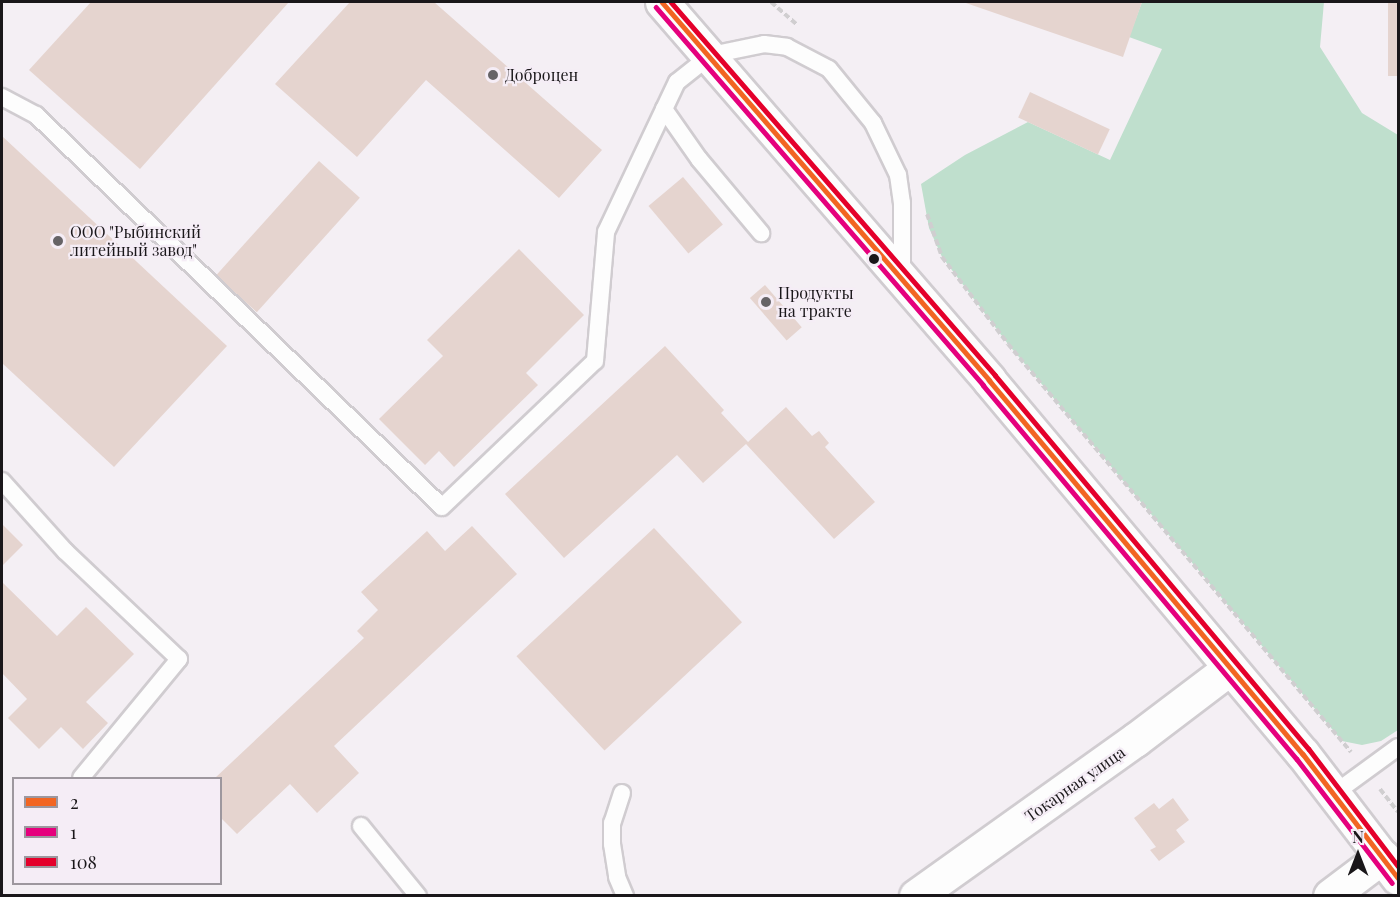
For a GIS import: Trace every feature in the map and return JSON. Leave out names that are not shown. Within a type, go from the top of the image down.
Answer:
[{"type":"street","points":[[662,2],[902,278],[1335,793],[1391,867],[1330,896]]},
{"type":"street","name":"Токарная улица","points":[[916,896],[1135,741],[1230,668]]},
{"type":"lane","points":[[2,97],[36,115],[442,507],[595,361],[606,232],[677,81],[711,56],[764,44],[787,47],[829,69],[873,123],[898,175],[902,204],[902,278]]},
{"type":"lane","points":[[664,108],[699,159],[761,233]]},
{"type":"lane","points":[[2,481],[65,550],[179,658],[82,777]]},
{"type":"lane","points":[[1335,793],[1398,747]]},
{"type":"lane","points":[[622,793],[612,823],[612,844],[616,877],[625,896]]},
{"type":"lane","points":[[361,826],[418,896]]},
{"type":"path","points":[[925,206],[942,257],[1008,344],[1342,741]]},
{"type":"green space","points":[[1142,2],[1324,2],[1320,47],[1362,113],[1398,135],[1398,730],[1381,741],[1362,745],[1342,741],[1008,344],[942,257],[929,228],[921,184],[965,155],[1028,122],[1110,160],[1162,49],[1129,37]]},
{"type":"building","points":[[91,2],[289,2],[140,169],[29,70]]},
{"type":"building","points":[[350,2],[434,2],[602,150],[559,198],[426,80],[357,157],[275,84]]},
{"type":"building","points":[[963,2],[1142,2],[1123,57]]},
{"type":"building","points":[[1388,2],[1398,2],[1398,76],[1388,76]]},
{"type":"building","points":[[1030,92],[1110,129],[1098,155],[1018,117]]},
{"type":"building","name":"ООО \"Рыбинский литейный завод\"","points":[[2,136],[227,346],[114,467],[2,363]]},
{"type":"building","points":[[319,161],[360,198],[257,312],[216,275]]},
{"type":"building","points":[[683,177],[723,224],[688,253],[649,206]]},
{"type":"building","points":[[519,249],[584,315],[526,373],[538,385],[454,467],[439,451],[425,465],[379,419],[443,356],[427,340]]},
{"type":"building","points":[[765,285],[802,327],[787,340],[750,298]]},
{"type":"building","points":[[665,346],[724,410],[721,413],[748,442],[786,407],[812,436],[819,431],[829,443],[825,447],[875,502],[834,539],[746,444],[703,483],[677,455],[564,558],[505,494]]},
{"type":"building","points":[[2,524],[23,545],[2,566]]},
{"type":"building","points":[[472,526],[517,574],[334,746],[359,773],[317,813],[290,784],[237,834],[222,819],[222,777],[216,777],[364,638],[357,631],[378,610],[361,592],[427,531],[445,551]]},
{"type":"building","points":[[654,528],[742,622],[604,751],[517,656]]},
{"type":"building","points":[[2,582],[57,636],[86,607],[134,654],[86,702],[108,723],[83,749],[61,727],[39,749],[8,718],[27,699],[2,673]]},
{"type":"building","points":[[1173,798],[1189,820],[1176,830],[1185,842],[1159,861],[1150,850],[1156,847],[1134,818],[1154,803],[1159,809]]},
{"type":"transit line","name":"2","points":[[662,2],[989,380],[1303,754],[1398,878]]},
{"type":"transit line","name":"108","points":[[671,2],[995,375],[1309,749],[1398,866]]},
{"type":"transit line","name":"1","points":[[656,7],[983,385],[1297,759],[1392,883]]},
{"type":"place","name":"Доброцен","points":[[493,75]]},
{"type":"place","name":"ООО \"Рыбинский литейный завод\"","points":[[58,241]]},
{"type":"place","name":"Продукты на тракте","points":[[766,302]]}]
